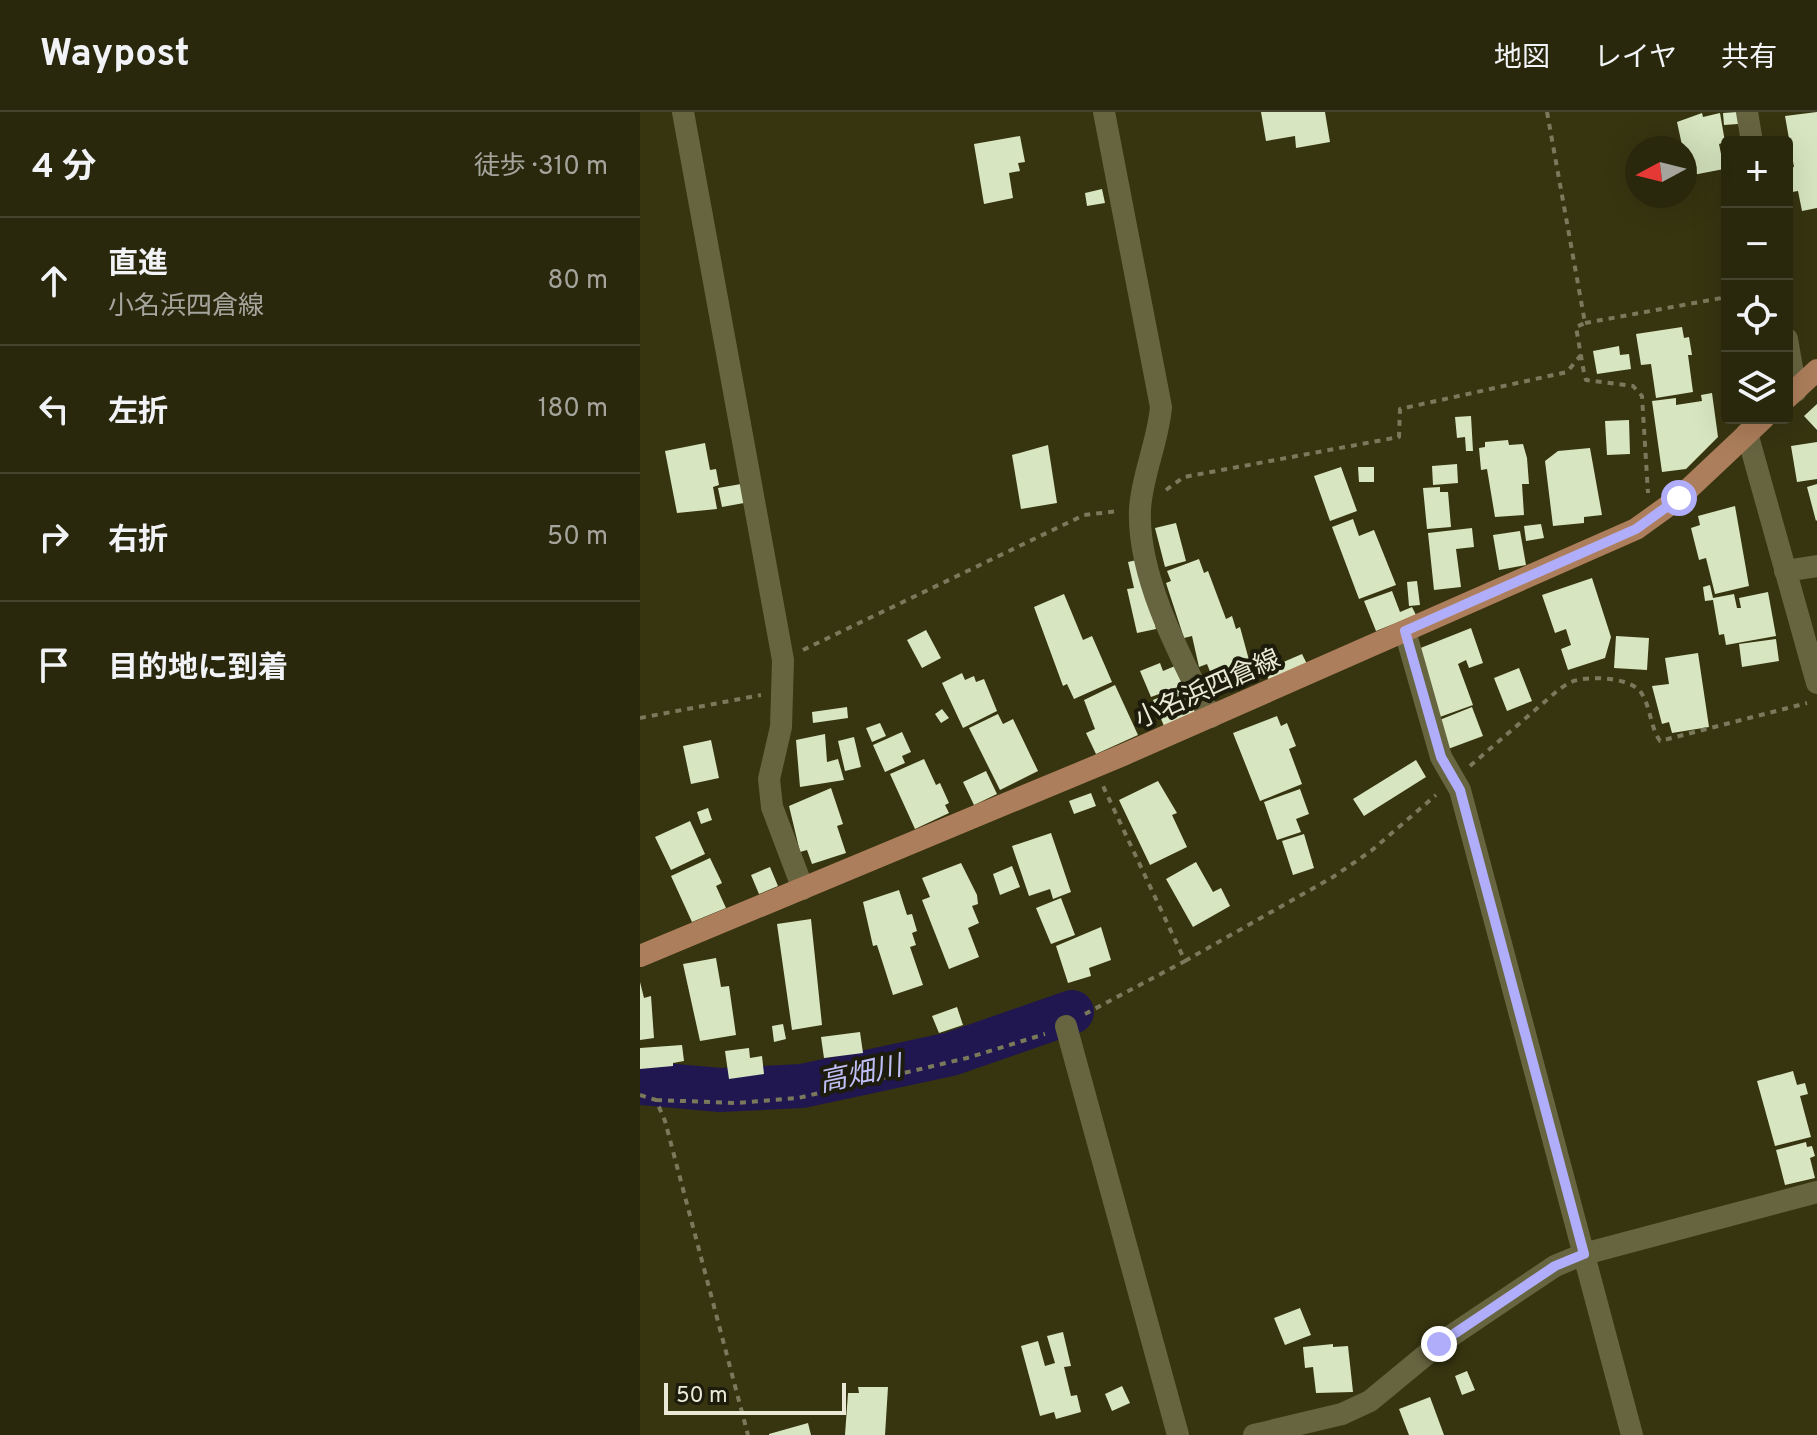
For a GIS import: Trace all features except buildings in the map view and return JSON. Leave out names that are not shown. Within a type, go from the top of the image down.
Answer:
[{"type":"main road","points":[[1793,392],[1817,370]]},
{"type":"main road","name":"小名浜四倉線","points":[[640,956],[1211,717],[1636,529],[1679,498],[1757,424]]},
{"type":"street","points":[[683,112],[783,660],[781,727],[769,779],[772,807],[803,889]]},
{"type":"street","points":[[1104,112],[1161,407],[1159,431],[1140,508],[1144,550],[1172,640],[1211,717]]},
{"type":"street","points":[[1747,112],[1751,136]]},
{"type":"street","points":[[1747,433],[1817,683]]},
{"type":"street","points":[[1785,571],[1817,566]]},
{"type":"street","points":[[1405,631],[1441,757],[1460,790],[1632,1435]]},
{"type":"street","points":[[1066,1026],[1178,1435]]},
{"type":"street","points":[[1254,1435],[1342,1414],[1370,1401],[1439,1344],[1555,1266],[1584,1254],[1817,1192]]},
{"type":"path","points":[[1547,112],[1585,323]]},
{"type":"path","points":[[1649,520],[1642,396],[1633,386],[1586,380],[1576,327],[1721,298]]},
{"type":"path","points":[[783,660],[919,591],[1084,515],[1140,508],[1184,477],[1399,437],[1400,409],[1567,372],[1581,355]]},
{"type":"path","points":[[640,1095],[656,1100],[737,1103],[798,1098],[967,1058],[1066,1026],[1123,991],[1171,972],[1346,869],[1571,682],[1591,678],[1634,685],[1644,697],[1653,731],[1660,741],[1817,700]]},
{"type":"path","points":[[640,718],[783,691]]},
{"type":"path","points":[[1093,766],[1185,961]]},
{"type":"path","points":[[656,1100],[665,1121],[748,1435]]},
{"type":"waterway","name":"高畑川","points":[[640,1083],[720,1090],[802,1086],[951,1054],[1072,1012]]},
{"type":"route","points":[[1439,1344],[1555,1266],[1584,1254],[1460,790],[1441,757],[1405,631],[1636,529],[1679,498]]}]
